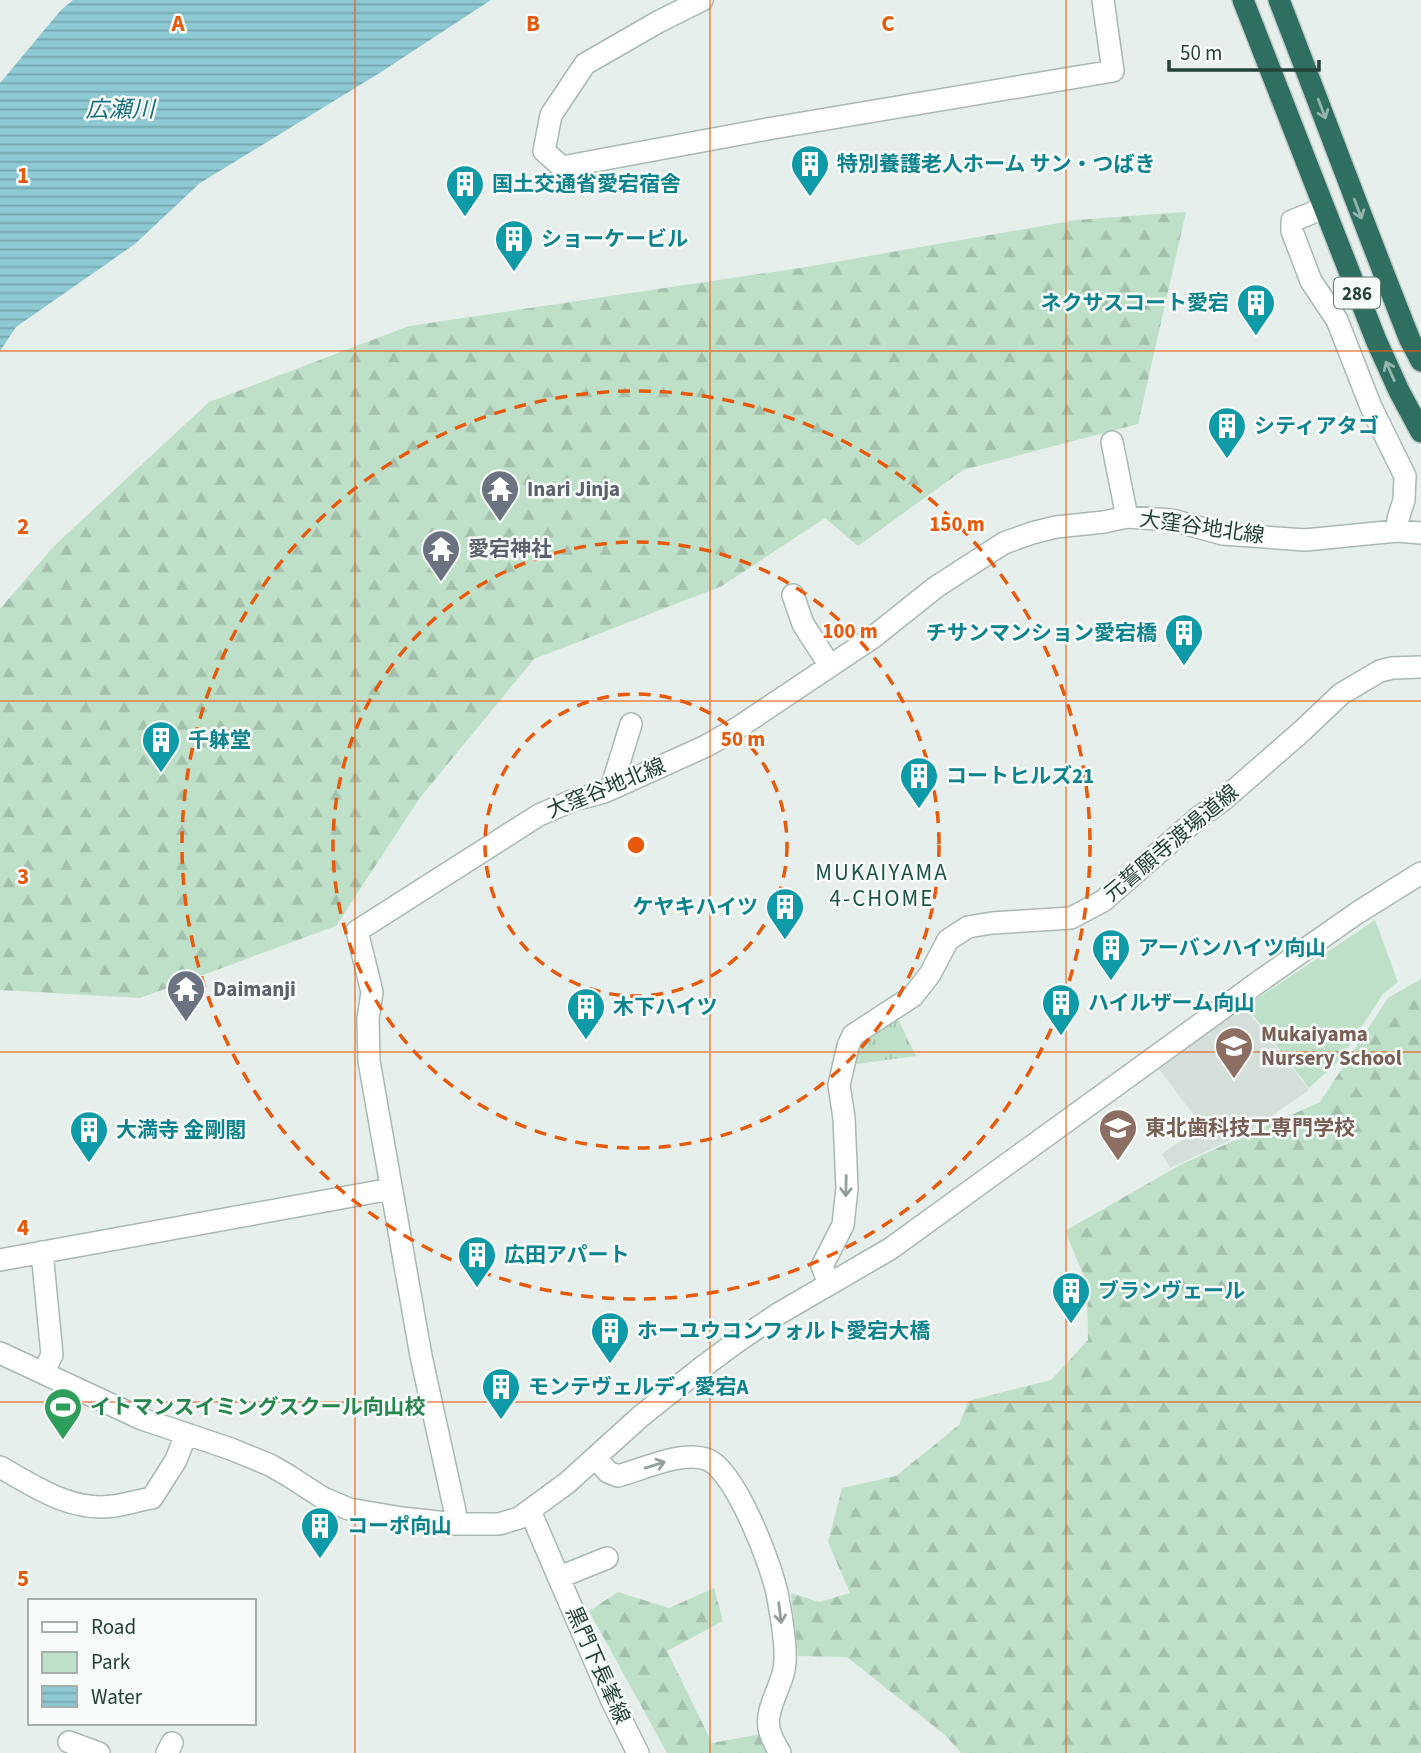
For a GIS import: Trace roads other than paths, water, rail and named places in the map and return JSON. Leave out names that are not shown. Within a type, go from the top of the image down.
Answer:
[{"type":"highway","name":"286","points":[[1243,0],[1376,340],[1421,432]]},
{"type":"highway","name":"286","points":[[1279,0],[1356,205],[1421,361]]},
{"type":"street","points":[[702,0],[658,22],[585,65],[551,115],[544,151],[562,167],[773,128],[1112,71],[1103,0]]},
{"type":"street","points":[[1324,208],[1292,221],[1293,231],[1311,281],[1337,320],[1371,407],[1405,476],[1404,500],[1397,531]]},
{"type":"street","points":[[1112,442],[1127,517]]},
{"type":"street","name":"大窪谷地北線","points":[[456,1524],[421,1356],[369,1061],[368,1019],[372,992],[357,931],[539,815],[574,800],[611,789],[726,735],[872,638],[936,587],[1004,543],[1056,527],[1127,517],[1172,520],[1223,534],[1305,540],[1397,531],[1421,533]]},
{"type":"street","points":[[793,595],[803,624],[830,667]]},
{"type":"street","name":"元誓願寺渡場道線","points":[[829,1284],[822,1266],[843,1225],[847,1188],[844,1118],[839,1085],[853,1035],[913,996],[930,974],[948,940],[968,927],[1072,918],[1103,901],[1198,818],[1233,792],[1341,694],[1380,671],[1421,667]]},
{"type":"street","points":[[611,789],[631,724]]},
{"type":"street","points":[[0,1353],[142,1419],[270,1465],[323,1498],[349,1509],[456,1524],[499,1524],[519,1518],[596,1458],[699,1368],[778,1314],[890,1250],[1271,972],[1421,873]]},
{"type":"street","points":[[0,1260],[391,1189]]},
{"type":"street","points":[[42,1252],[52,1355],[43,1373]]},
{"type":"street","points":[[0,1467],[55,1497],[80,1506],[112,1507],[152,1498],[176,1460],[186,1434]]},
{"type":"street","points":[[596,1458],[608,1472],[618,1476],[676,1458],[694,1456],[710,1460],[737,1492],[767,1559],[778,1597],[786,1663],[770,1714],[769,1728],[780,1753]]},
{"type":"street","name":"黒門下長峯線","points":[[530,1511],[612,1701],[638,1753]]},
{"type":"street","points":[[559,1577],[607,1558]]},
{"type":"street","points":[[69,1742],[99,1753]]},
{"type":"water","name":"広瀬川","points":[[73,0],[491,0],[378,74],[200,183],[135,244],[16,327],[0,351],[0,83],[61,10]]},
{"type":"place","name":"特別養護老人ホーム サン・つばき","points":[[810,198]]},
{"type":"place","name":"国土交通省愛宕宿舎","points":[[465,218]]},
{"type":"place","name":"ショーケービル","points":[[514,273]]},
{"type":"place","name":"ネクサスコート愛宕","points":[[1256,337]]},
{"type":"place","name":"シティアタゴ","points":[[1227,460]]},
{"type":"place","name":"Inari Jinja","points":[[500,523]]},
{"type":"place","name":"愛宕神社","points":[[441,583]]},
{"type":"place","name":"チサンマンション愛宕橋","points":[[1184,667]]},
{"type":"place","name":"千躰堂","points":[[161,774]]},
{"type":"place","name":"コートヒルズ21","points":[[919,810]]},
{"type":"place","name":"ケヤキハイツ","points":[[785,941]]},
{"type":"place","name":"アーバンハイツ向山","points":[[1111,982]]},
{"type":"place","name":"Daimanji","points":[[186,1023]]},
{"type":"place","name":"ハイルザーム向山","points":[[1061,1037]]},
{"type":"place","name":"木下ハイツ","points":[[586,1041]]},
{"type":"place","name":"Mukaiyama Nursery School","points":[[1234,1080]]},
{"type":"place","name":"東北歯科技工専門学校","points":[[1118,1162]]},
{"type":"place","name":"大満寺 金剛閣","points":[[89,1164]]},
{"type":"place","name":"広田アパート","points":[[477,1289]]},
{"type":"place","name":"ブランヴェール","points":[[1071,1325]]},
{"type":"place","name":"ホーユウコンフォルト愛宕大橋","points":[[610,1365]]},
{"type":"place","name":"モンテヴェルディ愛宕A","points":[[501,1421]]},
{"type":"place","name":"イトマンスイミングスクール向山校","points":[[63,1441]]},
{"type":"place","name":"コーポ向山","points":[[320,1560]]},
{"type":"district","name":"MUKAIYAMA 4-CHOME","points":[[882,885]]}]
